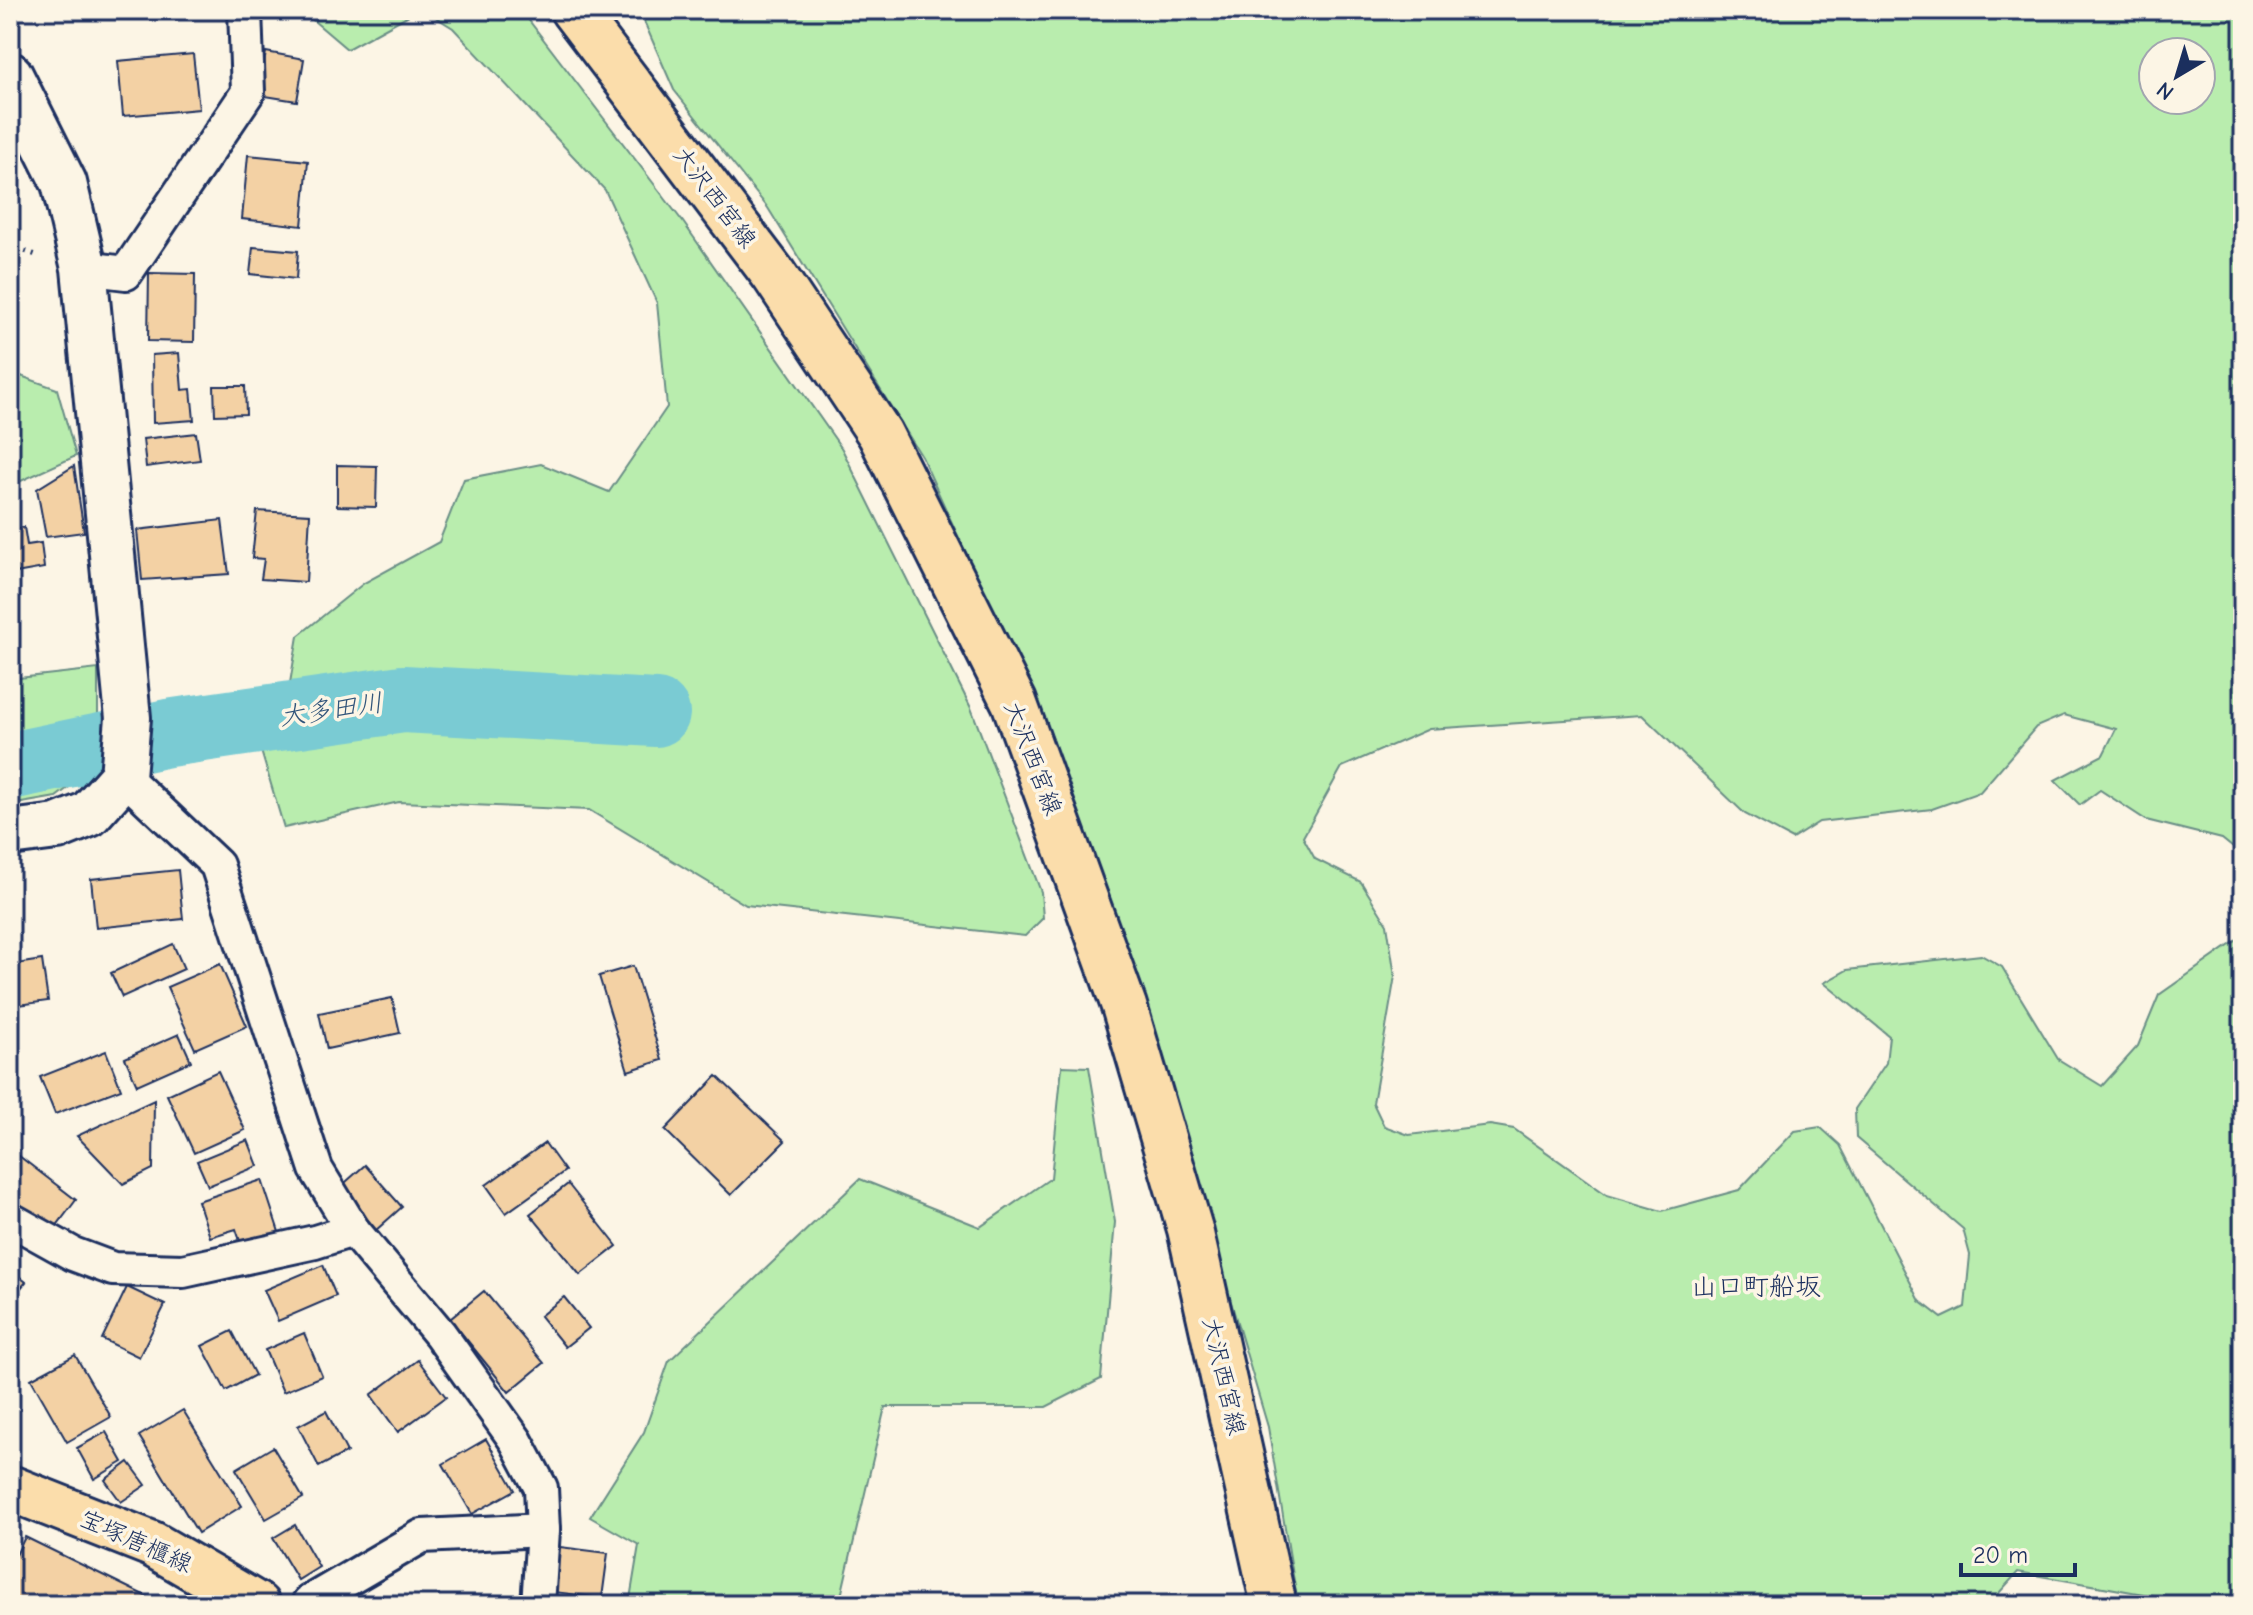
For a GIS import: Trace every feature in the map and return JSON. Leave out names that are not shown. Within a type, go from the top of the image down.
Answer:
[{"type":"main road","name":"大沢西宮線","points":[[573,10],[774,275],[880,434],[1014,702],[1124,1006],[1190,1229],[1274,1605]]},
{"type":"main road","name":"宝塚唐櫃線","points":[[10,1488],[152,1544],[257,1605]]},
{"type":"street","points":[[84,268],[126,273],[248,92],[245,10]]},
{"type":"street","points":[[10,75],[64,183],[84,268],[128,718],[123,776],[89,814],[57,827],[10,833]]},
{"type":"street","points":[[123,776],[217,865],[316,1169],[353,1230],[440,1334],[516,1441],[541,1488],[543,1530],[538,1605]]},
{"type":"street","points":[[10,1219],[73,1254],[113,1269],[183,1271],[315,1242],[353,1230]]},
{"type":"street","points":[[309,1602],[422,1536],[543,1530]]},
{"type":"green space","points":[[301,10],[418,10],[347,49]]},
{"type":"green space","points":[[424,10],[521,10],[683,222],[842,449],[971,708],[1041,892],[1043,918],[1025,936],[746,905],[589,810],[399,802],[284,828],[259,744],[290,683],[298,636],[364,583],[439,542],[464,479],[541,464],[609,492],[667,407],[657,303],[605,190],[453,28]]},
{"type":"green space","points":[[639,10],[2243,10],[2243,856],[2222,839],[2146,820],[2100,790],[2080,805],[2055,780],[2103,755],[2116,729],[2064,715],[2036,727],[1980,792],[1932,809],[1819,822],[1792,839],[1745,814],[1642,715],[1429,729],[1342,767],[1303,837],[1315,859],[1361,882],[1387,924],[1395,976],[1373,1103],[1384,1126],[1409,1135],[1490,1125],[1514,1129],[1607,1195],[1662,1211],[1739,1190],[1795,1131],[1820,1127],[1840,1145],[1920,1301],[1942,1318],[1965,1307],[1970,1255],[1963,1229],[1856,1138],[1855,1109],[1886,1063],[1889,1036],[1824,983],[1847,970],[1981,955],[2002,967],[2058,1059],[2102,1086],[2138,1046],[2159,995],[2243,936],[2243,1605],[2206,1605],[2018,1572],[1988,1605],[1298,1605],[1268,1427],[1143,1005],[1004,637],[922,457],[768,208],[674,90]]},
{"type":"green space","points":[[10,372],[57,389],[76,456],[10,486]]},
{"type":"green space","points":[[98,669],[98,765],[56,797],[10,805],[10,679]]},
{"type":"green space","points":[[1062,1066],[1089,1067],[1115,1222],[1101,1379],[1046,1407],[885,1407],[839,1605],[629,1605],[639,1545],[590,1517],[644,1432],[669,1361],[860,1179],[980,1227],[1051,1178]]},
{"type":"building","points":[[266,52],[304,59],[297,101],[259,95]]},
{"type":"building","points":[[193,54],[199,109],[123,116],[118,61]]},
{"type":"building","points":[[248,155],[308,161],[302,226],[242,219]]},
{"type":"building","points":[[253,247],[298,251],[296,279],[250,274]]},
{"type":"building","points":[[149,273],[195,274],[194,342],[148,341]]},
{"type":"building","points":[[179,353],[182,390],[191,389],[194,420],[153,423],[152,355]]},
{"type":"building","points":[[214,386],[245,386],[246,414],[215,415]]},
{"type":"building","points":[[196,433],[200,460],[146,467],[143,439]]},
{"type":"building","points":[[337,465],[377,466],[376,507],[337,506]]},
{"type":"building","points":[[74,466],[84,532],[46,537],[37,489]]},
{"type":"building","points":[[257,511],[310,514],[306,582],[261,579],[264,559],[252,558]]},
{"type":"building","points":[[222,520],[229,574],[142,580],[137,530]]},
{"type":"building","points":[[24,527],[27,545],[41,543],[44,568],[10,574],[10,530]]},
{"type":"building","points":[[178,870],[183,919],[96,928],[91,879]]},
{"type":"building","points":[[173,944],[184,969],[122,997],[111,973]]},
{"type":"building","points":[[42,960],[48,1001],[11,1006],[10,965]]},
{"type":"building","points":[[220,964],[247,1026],[195,1049],[167,987]]},
{"type":"building","points":[[633,966],[662,1060],[628,1071],[599,976]]},
{"type":"building","points":[[392,998],[400,1033],[327,1049],[319,1013]]},
{"type":"building","points":[[179,1034],[191,1061],[137,1085],[125,1058]]},
{"type":"building","points":[[106,1051],[121,1089],[55,1114],[40,1077]]},
{"type":"building","points":[[218,1071],[245,1130],[194,1153],[167,1095]]},
{"type":"building","points":[[717,1076],[785,1141],[731,1195],[665,1130]]},
{"type":"building","points":[[154,1100],[153,1169],[123,1184],[77,1136]]},
{"type":"building","points":[[248,1140],[258,1166],[208,1186],[197,1161]]},
{"type":"building","points":[[545,1143],[565,1171],[506,1213],[486,1185]]},
{"type":"building","points":[[10,1149],[76,1200],[52,1232],[10,1201]]},
{"type":"building","points":[[365,1165],[402,1207],[375,1231],[338,1189]]},
{"type":"building","points":[[262,1180],[279,1232],[241,1244],[236,1229],[210,1237],[198,1201]]},
{"type":"building","points":[[568,1184],[617,1246],[580,1275],[530,1214]]},
{"type":"building","points":[[323,1265],[336,1296],[278,1321],[264,1290]]},
{"type":"building","points":[[10,1269],[26,1282],[10,1301]]},
{"type":"building","points":[[127,1287],[165,1305],[139,1357],[102,1339]]},
{"type":"building","points":[[484,1291],[544,1363],[509,1392],[450,1319]]},
{"type":"building","points":[[564,1297],[589,1328],[565,1347],[540,1316]]},
{"type":"building","points":[[232,1331],[255,1375],[226,1391],[202,1346]]},
{"type":"building","points":[[304,1333],[322,1376],[283,1392],[265,1350]]},
{"type":"building","points":[[75,1355],[111,1417],[67,1442],[31,1379]]},
{"type":"building","points":[[418,1360],[446,1397],[398,1432],[371,1395]]},
{"type":"building","points":[[183,1410],[242,1506],[198,1533],[139,1436]]},
{"type":"building","points":[[326,1411],[347,1452],[319,1467],[298,1426]]},
{"type":"building","points":[[106,1432],[123,1462],[94,1479],[77,1448]]},
{"type":"building","points":[[486,1439],[515,1490],[472,1514],[443,1464]]},
{"type":"building","points":[[273,1447],[303,1498],[266,1519],[236,1469]]},
{"type":"building","points":[[129,1462],[146,1485],[121,1502],[105,1480]]},
{"type":"building","points":[[295,1525],[319,1567],[298,1580],[273,1538]]},
{"type":"building","points":[[25,1537],[164,1605],[10,1605],[10,1567]]},
{"type":"building","points":[[560,1547],[608,1553],[602,1598],[554,1592]]},
{"type":"waterway","name":"大多田川","points":[[10,766],[168,733],[403,699],[656,713]]},
{"type":"district","name":"山口町船坂","points":[[1756,1286]]}]
